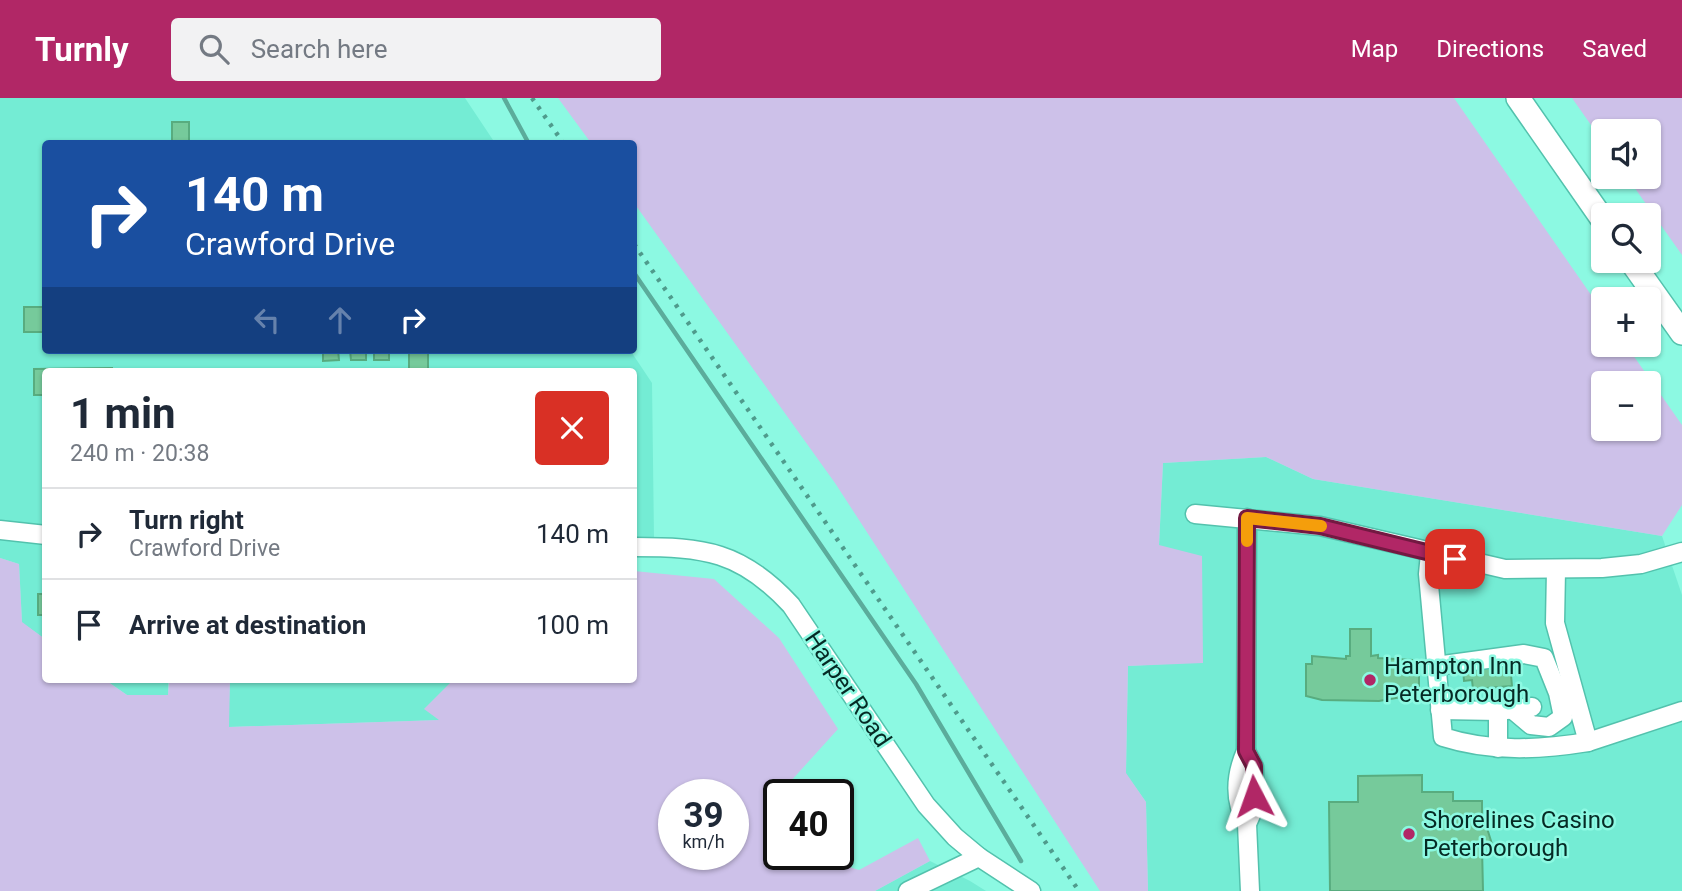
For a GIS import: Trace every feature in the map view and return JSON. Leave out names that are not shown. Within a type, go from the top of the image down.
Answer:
[{"type":"main road","points":[[1518,98],[1591,203]]},
{"type":"main road","points":[[1639,273],[1682,334]]},
{"type":"street","points":[[1195,514],[1320,526],[1430,554],[1505,569],[1556,570],[1641,564],[1682,552]]},
{"type":"street","points":[[1247,518],[1246,751],[1254,766],[1254,808],[1247,824],[1250,891]]},
{"type":"street","points":[[0,530],[42,535]]},
{"type":"street","name":"Harper Road","points":[[637,547],[685,547],[721,555],[738,562],[775,587],[791,605],[926,804],[955,838],[979,858],[1031,891]]},
{"type":"street","points":[[1430,554],[1428,574],[1443,737],[1461,743],[1498,748],[1550,749],[1588,743],[1682,711]]},
{"type":"street","points":[[1556,570],[1555,624],[1588,743]]},
{"type":"street","points":[[1436,666],[1524,654],[1545,658],[1558,693],[1563,717],[1549,727],[1531,725],[1505,710]]},
{"type":"street","points":[[1440,710],[1532,708]]},
{"type":"street","points":[[1498,748],[1505,710]]},
{"type":"street","points":[[908,891],[979,858]]},
{"type":"shaded area","points":[[0,98],[465,98],[493,140],[42,140],[42,354],[633,354],[652,383],[654,538],[637,538],[637,368],[42,368],[42,637],[22,623],[19,564],[0,558]]},
{"type":"shaded area","points":[[558,98],[1454,98],[1591,295],[1591,357],[1634,357],[1644,371],[1591,371],[1591,441],[1661,441],[1661,395],[1682,425],[1682,505],[1662,536],[1313,479],[1266,457],[1163,463],[1159,545],[1202,556],[1203,663],[1128,666],[1126,773],[1146,802],[1148,891],[1100,891],[835,483],[637,207],[637,140],[589,140]]},
{"type":"shaded area","points":[[1572,98],[1682,98],[1682,255],[1661,225],[1661,203],[1645,203],[1635,189],[1661,189],[1661,119],[1591,119],[1591,125]]},
{"type":"shaded area","points":[[1266,457],[1313,479],[1662,536],[1682,595],[1682,891],[1148,891],[1146,802],[1126,774],[1128,666],[1203,662],[1159,546],[1163,463]]},
{"type":"shaded area","points":[[0,558],[19,564],[22,622],[42,637],[42,683],[110,683],[127,695],[168,695],[169,683],[230,683],[229,727],[439,720],[424,709],[450,683],[637,683],[637,571],[714,579],[779,638],[838,729],[793,779],[763,779],[763,870],[859,870],[918,838],[930,861],[875,891],[0,891]]},
{"type":"shaded area","points":[[110,683],[168,683],[168,695],[127,695]]},
{"type":"shaded area","points":[[230,683],[453,683],[440,720],[228,727]]},
{"type":"shaded area","points":[[930,861],[970,881],[986,891],[875,891]]},
{"type":"building","points":[[172,122],[189,122],[189,140],[172,140]]},
{"type":"building","points":[[24,307],[42,307],[42,332],[24,332]]},
{"type":"building","points":[[323,354],[338,354],[339,360],[323,361]]},
{"type":"building","points":[[350,354],[366,354],[366,360],[351,360]]},
{"type":"building","points":[[374,354],[389,354],[389,360],[374,360]]},
{"type":"building","points":[[409,354],[428,354],[428,368],[409,368]]},
{"type":"building","points":[[34,369],[42,369],[42,395],[34,395]]},
{"type":"building","points":[[38,594],[42,594],[42,615],[38,615]]},
{"type":"building","points":[[1350,629],[1371,629],[1371,656],[1412,660],[1412,664],[1419,664],[1419,694],[1379,701],[1322,700],[1306,696],[1306,664],[1312,664],[1312,656],[1346,659],[1346,656],[1350,656]]},
{"type":"building","points":[[1510,664],[1512,686],[1473,689],[1472,680],[1464,681],[1463,668]]},
{"type":"building","name":"Shorelines Casino Peterborough","points":[[1422,775],[1422,792],[1453,792],[1453,801],[1482,801],[1482,825],[1486,825],[1492,844],[1482,847],[1483,891],[1330,891],[1329,802],[1358,802],[1358,776]]},
{"type":"waterway","points":[[504,98],[527,140]]},
{"type":"waterway","points":[[637,277],[916,684],[1021,861]]},
{"type":"railway","points":[[532,98],[561,140]]},
{"type":"railway","points":[[637,248],[1079,891]]},
{"type":"slow traffic","points":[[1247,541],[1247,518],[1321,526]]},
{"type":"place","name":"Hampton Inn Peterborough","points":[[1370,680]]},
{"type":"place","name":"Shorelines Casino Peterborough","points":[[1409,834]]},
{"type":"route","points":[[1254,796],[1254,766],[1246,751],[1247,518],[1320,526],[1455,559]]}]
